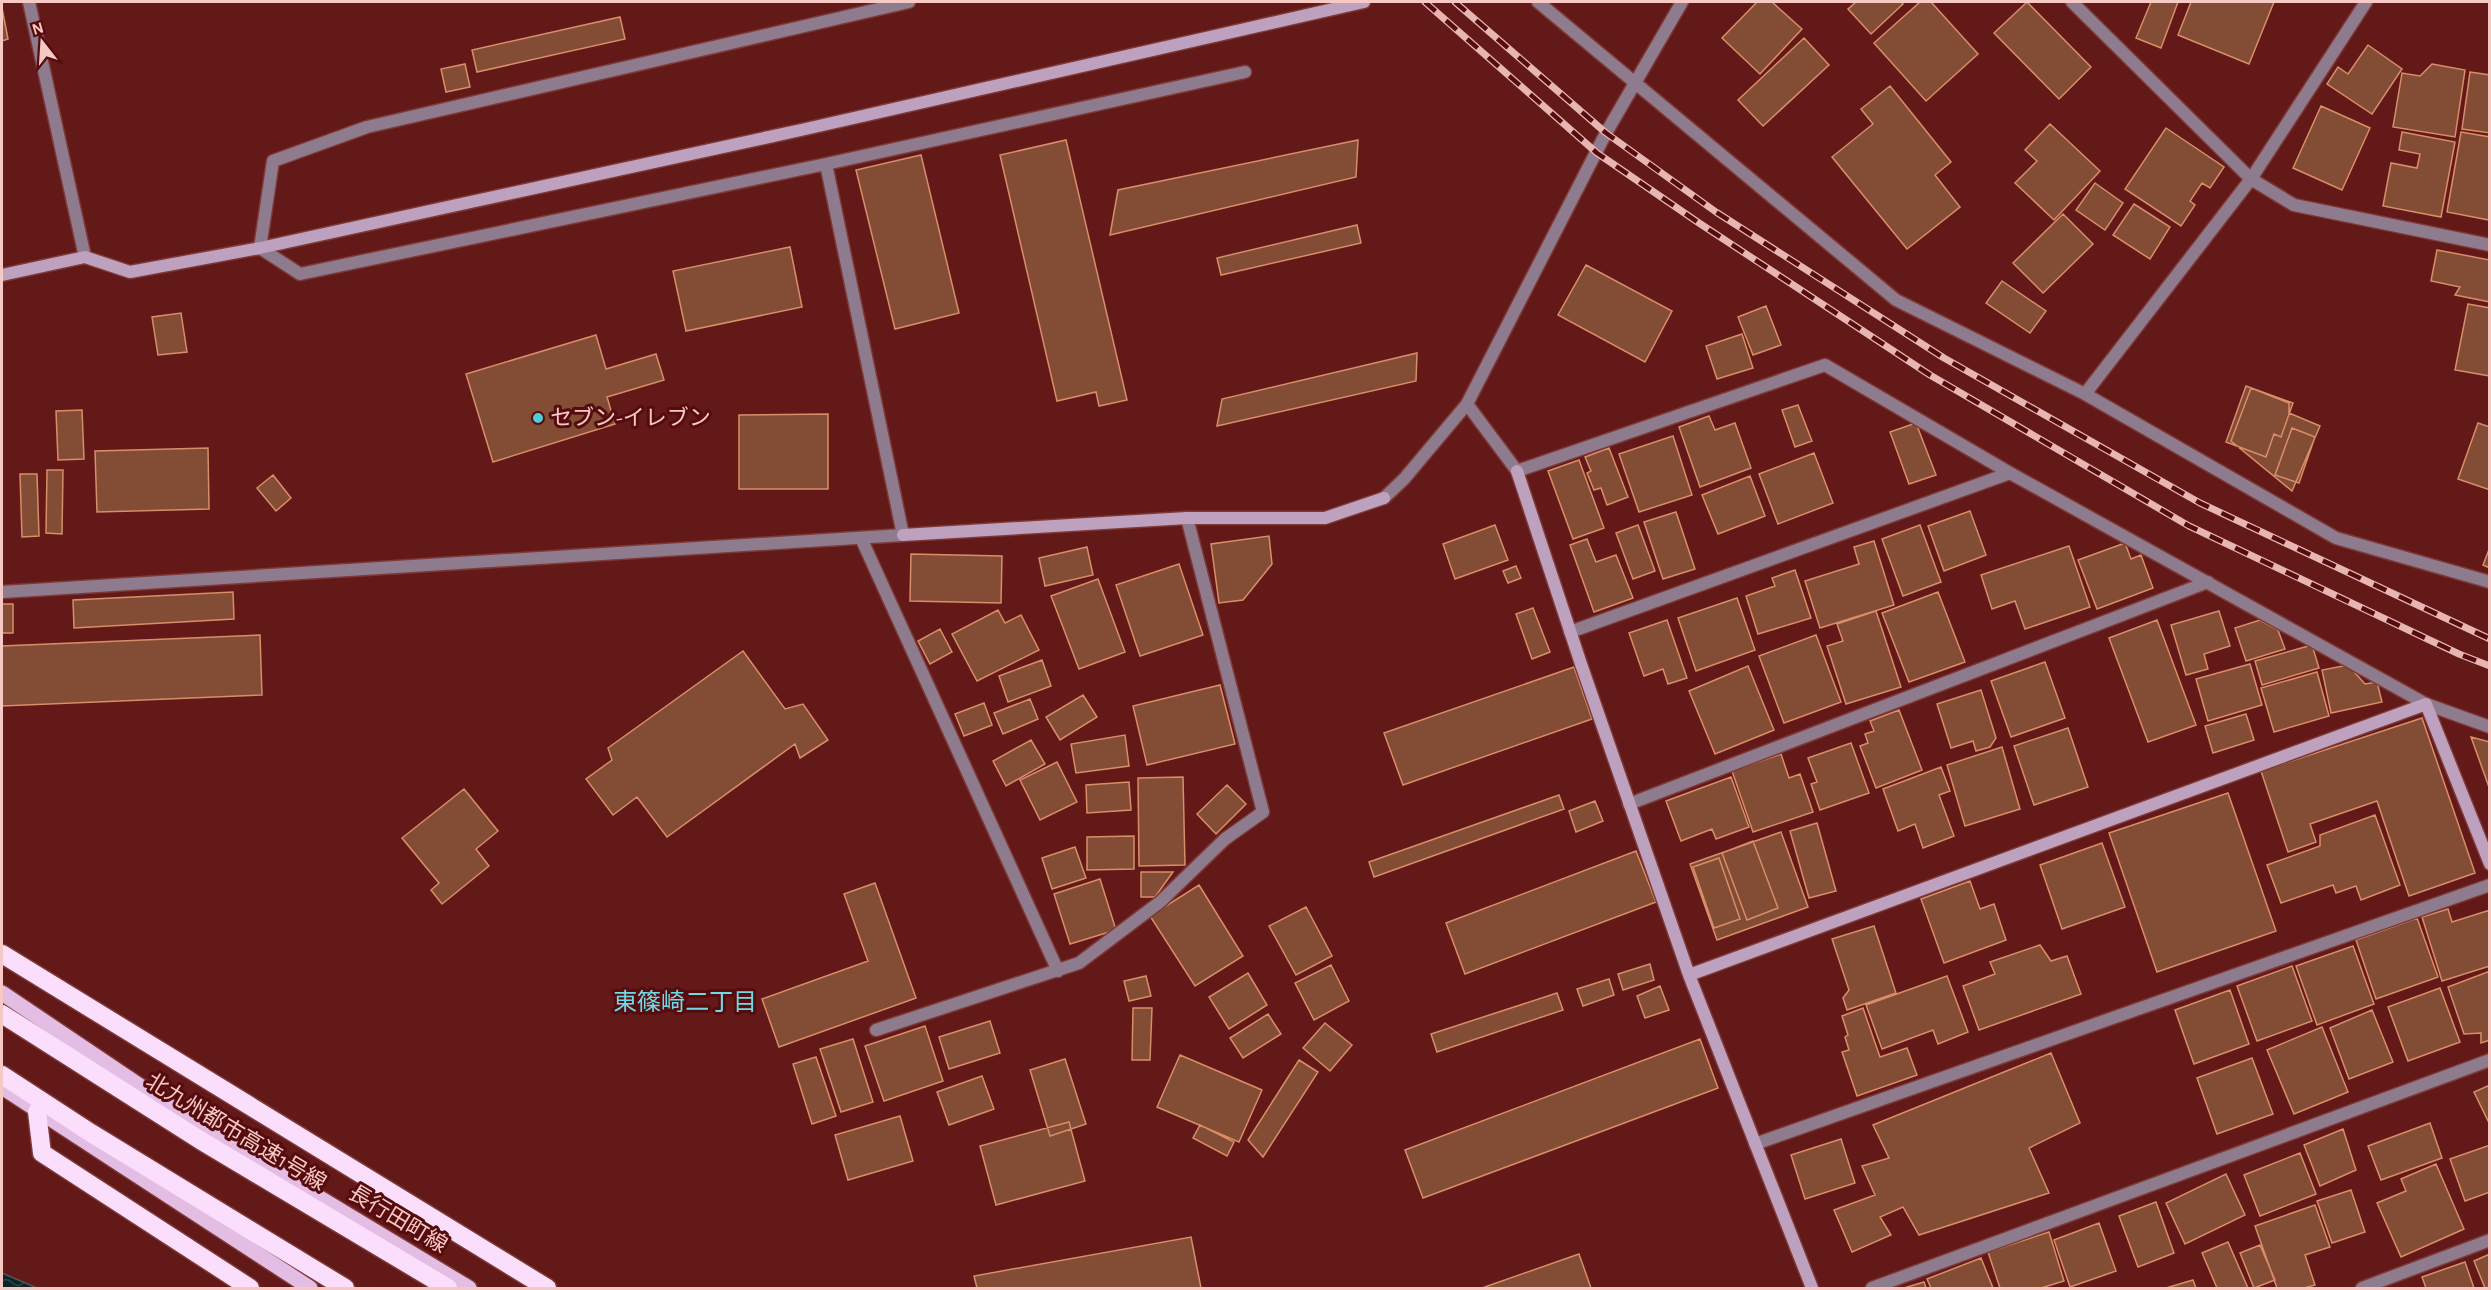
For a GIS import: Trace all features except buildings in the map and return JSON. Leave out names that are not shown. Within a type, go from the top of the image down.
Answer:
[{"type":"highway","points":[[2,954],[547,1288]]},
{"type":"highway","name":"北九州都市高速1号線","points":[[2,1014],[200,1140],[448,1288]]},
{"type":"highway","points":[[2,1075],[90,1133],[345,1288]]},
{"type":"highway","points":[[37,1112],[42,1153],[250,1288]]},
{"type":"main road","name":"長行田町線","points":[[2,993],[192,1121],[469,1288]]},
{"type":"main road","points":[[2,1087],[37,1112],[310,1288]]},
{"type":"street","points":[[29,2],[86,257]]},
{"type":"street","points":[[260,248],[273,161],[367,127],[909,2]]},
{"type":"street","points":[[2,275],[86,257],[130,272],[260,248],[801,130],[1364,2]]},
{"type":"street","points":[[1538,2],[1896,300],[2085,394],[2336,538],[2490,582]]},
{"type":"street","points":[[2,592],[1187,518],[1325,518],[1384,498],[1404,479],[1467,404],[1606,133],[1682,2]]},
{"type":"street","points":[[2072,2],[2251,179],[2294,205],[2490,245]]},
{"type":"street","points":[[2085,394],[2251,179],[2366,2]]},
{"type":"street","points":[[260,248],[300,274],[826,164],[1245,72]]},
{"type":"street","points":[[826,164],[903,535]]},
{"type":"street","points":[[1517,471],[1825,365],[2010,473],[2426,704],[2490,727]]},
{"type":"street","points":[[1467,404],[1517,471],[1570,632],[1689,975],[1812,1288]]},
{"type":"street","points":[[1570,632],[2010,473]]},
{"type":"street","points":[[876,1030],[1079,963],[1151,908],[1225,839],[1263,812],[1187,518]]},
{"type":"street","points":[[861,538],[1058,970]]},
{"type":"street","points":[[1629,804],[2208,582]]},
{"type":"street","points":[[2426,704],[2490,864]]},
{"type":"street","points":[[1689,975],[2426,704]]},
{"type":"street","points":[[1755,1144],[2490,885]]},
{"type":"street","points":[[1872,1288],[2490,1060]]},
{"type":"street","points":[[2362,1288],[2490,1240]]},
{"type":"water","points":[[2,1273],[37,1288],[2,1288]]},
{"type":"railway","points":[[1425,2],[1597,153],[1930,375],[2189,526],[2459,654],[2490,666]]},
{"type":"railway","points":[[1455,2],[1606,133],[1716,212],[1944,358],[2200,503],[2490,639]]},
{"type":"place","name":"セブン-イレブン","points":[[538,418]]},
{"type":"district","name":"東篠崎二丁目","points":[[685,1003]]}]
